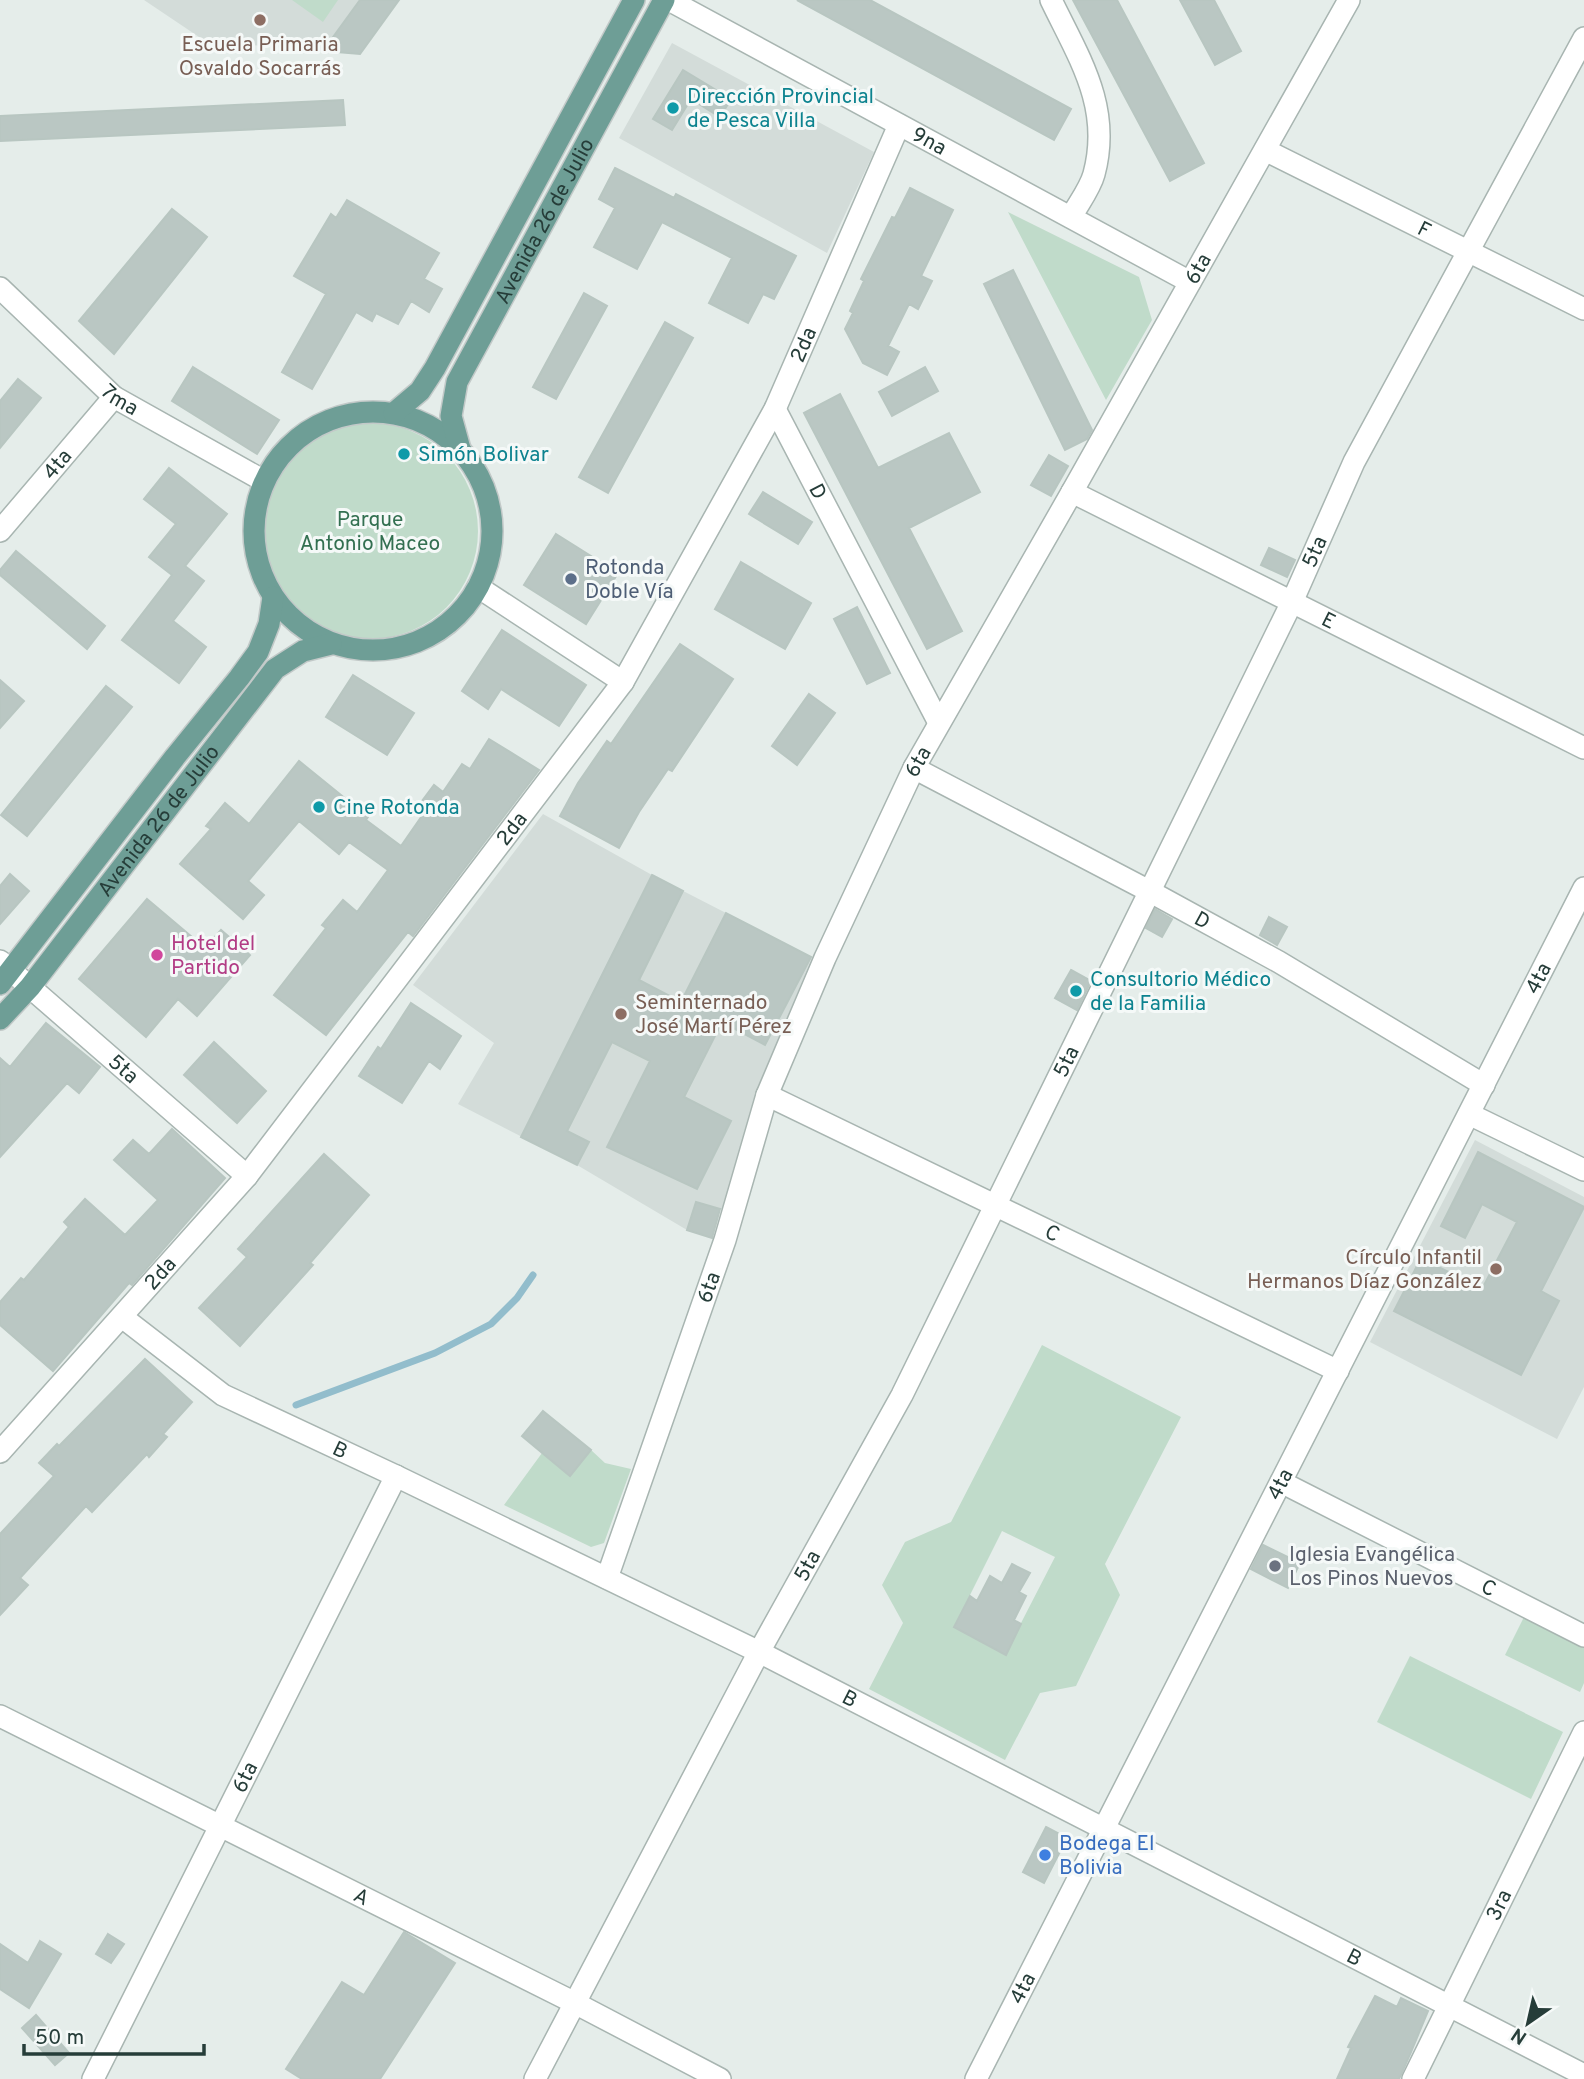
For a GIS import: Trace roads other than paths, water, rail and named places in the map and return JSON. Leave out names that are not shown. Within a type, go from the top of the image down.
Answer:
[{"type":"main road","name":"Avenida 26 de Julio","points":[[394,413],[420,391],[435,368],[635,0]]},
{"type":"main road","name":"Avenida 26 de Julio","points":[[460,449],[451,416],[457,382],[666,0]]},
{"type":"main road","points":[[359,412],[394,413],[428,425],[460,449],[482,482],[493,521],[489,561],[478,587],[473,597],[446,627],[410,646],[370,651],[331,644],[296,623],[272,597],[257,566],[252,531],[258,494],[264,481],[272,465],[296,439],[325,421],[359,412]]},
{"type":"main road","name":"Avenida 26 de Julio","points":[[4,972],[246,670],[258,652],[269,624],[272,597]]},
{"type":"main road","name":"Avenida 26 de Julio","points":[[0,1019],[30,987],[275,668],[303,651],[331,644]]},
{"type":"street","name":"9na","points":[[666,0],[1190,282]]},
{"type":"street","points":[[1051,0],[1093,87],[1100,127],[1094,176],[1071,218]]},
{"type":"street","name":"6ta","points":[[607,1578],[725,1240],[767,1095],[825,958],[914,768],[1349,0]]},
{"type":"street","name":"5ta","points":[[535,2079],[759,1652],[902,1395],[1292,602],[1354,462],[1584,38]]},
{"type":"street","name":"2da","points":[[0,1452],[247,1176],[624,682],[775,409],[899,125]]},
{"type":"street","name":"F","points":[[1265,150],[1584,309]]},
{"type":"street","name":"7ma","points":[[0,288],[114,397],[264,481]]},
{"type":"street","name":"4ta","points":[[0,531],[114,397]]},
{"type":"street","name":"D","points":[[775,409],[939,723]]},
{"type":"street","name":"E","points":[[1072,492],[1584,748]]},
{"type":"street","points":[[478,587],[624,682]]},
{"type":"street","name":"D","points":[[914,768],[1279,962],[1484,1085]]},
{"type":"street","name":"4ta","points":[[976,2079],[1584,888]]},
{"type":"street","name":"5ta","points":[[4,972],[30,987],[247,1176]]},
{"type":"street","name":"C","points":[[767,1095],[1338,1371]]},
{"type":"street","points":[[1469,1114],[1584,1170]]},
{"type":"street","name":"B","points":[[122,1317],[223,1395],[759,1652],[1584,2074]]},
{"type":"street","name":"6ta","points":[[93,2079],[396,1476]]},
{"type":"street","name":"C","points":[[1281,1482],[1584,1636]]},
{"type":"street","name":"A","points":[[0,1716],[720,2079]]},
{"type":"street","name":"3ra","points":[[1413,2079],[1584,1732]]},
{"type":"waterway","points":[[296,1405],[435,1353],[491,1324],[517,1298],[533,1275]]},
{"type":"place","name":"Escuela Primaria Osvaldo Socarrás","points":[[260,20]]},
{"type":"place","name":"Dirección Provincial de Pesca Villa","points":[[673,108]]},
{"type":"place","name":"Simón Bolivar","points":[[404,454]]},
{"type":"place","name":"Rotonda Doble Vía","points":[[571,579]]},
{"type":"place","name":"Cine Rotonda","points":[[319,807]]},
{"type":"place","name":"Hotel del Partido","points":[[157,955]]},
{"type":"place","name":"Consultorio Médico de la Familia","points":[[1076,991]]},
{"type":"place","name":"Seminternado José Martí Pérez","points":[[621,1014]]},
{"type":"place","name":"Círculo Infantil Hermanos Díaz González","points":[[1496,1269]]},
{"type":"place","name":"Iglesia Evangélica Los Pinos Nuevos","points":[[1275,1566]]},
{"type":"place","name":"Bodega El Bolivia","points":[[1045,1855]]},
{"type":"park label","name":"Parque Antonio Maceo","points":[[370,531]]}]
